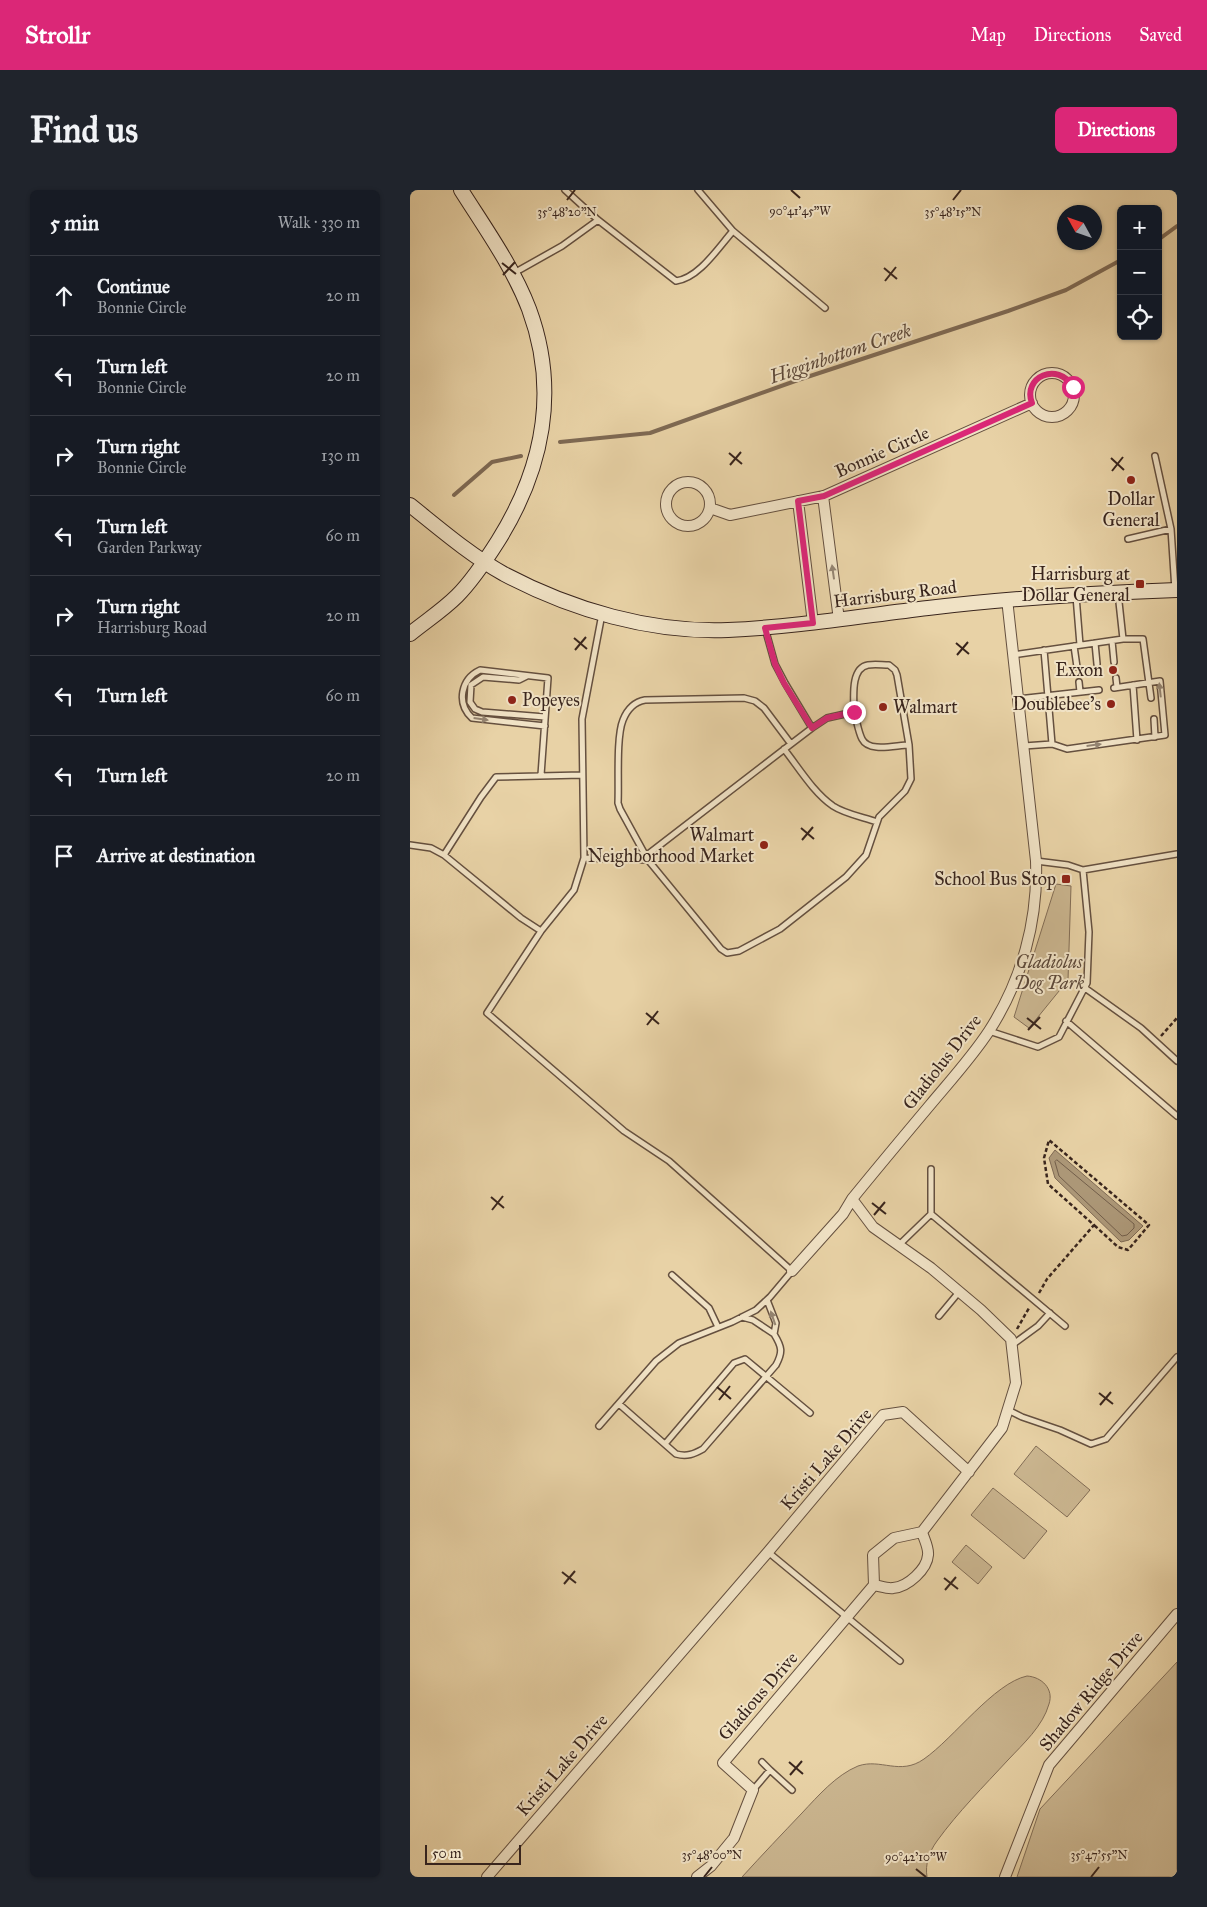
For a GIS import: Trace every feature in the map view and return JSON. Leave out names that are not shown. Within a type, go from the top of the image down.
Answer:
[{"type":"main road","points":[[410,634],[458,595],[485,562],[505,531],[525,491],[540,443],[546,392],[542,350],[529,309],[512,274],[461,190]]},
{"type":"main road","name":"Harrisburg Road","points":[[410,505],[453,540],[485,562],[551,596],[602,614],[634,622],[679,629],[726,630],[765,628],[1007,599],[1176,590]]},
{"type":"street","points":[[1051,373],[1064,376],[1073,387],[1074,401],[1066,412],[1060,416],[1045,416],[1038,412],[1032,403],[1030,392],[1033,385],[1044,375],[1051,373]]},
{"type":"street","name":"Bonnie Circle","points":[[710,508],[730,515],[822,496],[1032,403]]},
{"type":"street","points":[[681,482],[696,483],[708,493],[710,508],[702,522],[695,525],[681,526],[675,523],[666,511],[666,497],[669,491],[681,482]]},
{"type":"street","points":[[822,496],[839,620]]},
{"type":"street","points":[[798,501],[813,623]]},
{"type":"street","name":"Gladiolus Drive","points":[[792,1271],[843,1214],[852,1199],[972,1056],[1008,996],[1020,968],[1033,920],[1037,880],[1029,782],[1023,746],[1007,599]]},
{"type":"street","points":[[852,1199],[873,1227],[931,1268],[1011,1342],[1016,1383],[1002,1428],[922,1532],[894,1538],[873,1555],[874,1586],[894,1588],[906,1583],[917,1575],[925,1566],[928,1553],[922,1532]]},
{"type":"street","name":"Kristi Lake Drive","points":[[487,1877],[768,1552],[883,1415],[903,1412],[969,1472]]},
{"type":"street","name":"Gladious Drive","points":[[753,1790],[723,1762],[874,1586]]},
{"type":"street","name":"Shadow Ridge Drive","points":[[1005,1877],[1049,1765],[1177,1614]]},
{"type":"street","points":[[697,1877],[711,1866],[734,1838],[753,1790]]},
{"type":"lane","points":[[565,190],[598,220],[676,281],[685,280],[701,267],[733,231]]},
{"type":"lane","points":[[698,190],[733,231],[825,308]]},
{"type":"lane","points":[[512,274],[562,246],[598,220]]},
{"type":"lane","points":[[1156,456],[1171,529],[1176,590]]},
{"type":"lane","points":[[1128,539],[1171,529]]},
{"type":"lane","points":[[1118,592],[1123,640]]},
{"type":"lane","points":[[1076,596],[1077,667]]},
{"type":"lane","points":[[600,1426],[656,1361],[679,1343],[756,1310],[792,1271],[669,1161],[624,1131],[487,1013],[542,931],[574,890],[584,858],[582,719],[602,614]]},
{"type":"lane","points":[[765,628],[775,664],[784,683],[812,728]]},
{"type":"lane","points":[[1013,655],[1143,638],[1151,698]]},
{"type":"lane","points":[[1112,641],[1114,662]]},
{"type":"lane","points":[[1095,643],[1097,664]]},
{"type":"lane","points":[[1044,650],[1052,744]]},
{"type":"lane","points":[[791,744],[764,708],[755,701],[744,698],[637,701],[623,720],[620,732],[618,803],[620,809],[647,857],[721,949],[727,953],[739,951],[780,929],[846,877],[866,855],[878,817],[905,791],[911,779],[909,745],[897,675],[889,665],[866,665],[860,670],[855,680],[854,712],[863,741],[868,746],[876,747],[909,745]]},
{"type":"lane","points":[[541,775],[545,726],[548,678],[480,670],[472,674],[464,689],[462,699],[465,711],[472,718],[545,726]]},
{"type":"lane","points":[[527,676],[519,680],[483,677],[471,686],[470,702],[475,709],[482,712],[545,717]]},
{"type":"lane","points":[[1023,746],[1052,744],[1067,749],[1165,735],[1160,682],[1116,688],[1116,678]]},
{"type":"lane","points":[[1079,682],[1080,692]]},
{"type":"lane","points":[[1133,685],[1137,740]]},
{"type":"lane","points":[[1018,699],[1099,690]]},
{"type":"lane","points":[[584,858],[647,857],[812,728],[827,718],[854,712]]},
{"type":"lane","points":[[1154,719],[1155,737]]},
{"type":"lane","points":[[784,749],[813,787],[833,806],[844,812],[877,822]]},
{"type":"lane","points":[[444,856],[496,777],[582,775]]},
{"type":"lane","points":[[410,845],[431,848],[444,856],[522,918],[542,931]]},
{"type":"lane","points":[[1036,861],[1068,865],[1082,870],[1177,854]]},
{"type":"lane","points":[[989,1030],[1038,1047],[1058,1037],[1087,983],[1089,932],[1082,870]]},
{"type":"lane","points":[[1085,988],[1141,1028],[1177,1061]]},
{"type":"lane","points":[[1066,1021],[1177,1116]]},
{"type":"lane","points":[[898,1245],[930,1214],[931,1169]]},
{"type":"lane","points":[[930,1214],[1065,1326]]},
{"type":"lane","points":[[672,1275],[709,1308],[718,1327]]},
{"type":"lane","points":[[939,1316],[959,1292]]},
{"type":"lane","points":[[767,1300],[776,1323],[774,1334]]},
{"type":"lane","points":[[1011,1342],[1038,1326],[1050,1313]]},
{"type":"lane","points":[[619,1404],[676,1454],[685,1456],[703,1449],[776,1366],[781,1356],[781,1345],[774,1334],[753,1320],[742,1316]]},
{"type":"lane","points":[[1007,1410],[1091,1444],[1106,1439],[1177,1357]]},
{"type":"lane","points":[[665,1444],[734,1363],[745,1359],[810,1414]]},
{"type":"lane","points":[[768,1552],[900,1661]]},
{"type":"lane","points":[[762,1762],[792,1790]]},
{"type":"lane","points":[[753,1790],[770,1770]]},
{"type":"path","points":[[1156,1042],[1177,1018]]},
{"type":"path","points":[[1049,1140],[1149,1225],[1128,1250],[1118,1247],[1094,1225],[1048,1184],[1044,1158],[1049,1140]]},
{"type":"path","points":[[1011,1342],[1047,1279],[1094,1225]]},
{"type":"green space","name":"Gladiolus Dog Park","points":[[1056,884],[1071,886],[1068,980],[1029,1028],[1014,1017]]},
{"type":"green space","points":[[1036,1446],[1090,1490],[1067,1517],[1014,1474]]},
{"type":"green space","points":[[993,1488],[1047,1531],[1024,1559],[971,1515]]},
{"type":"green space","points":[[966,1545],[992,1567],[978,1584],[952,1562]]},
{"type":"green space","points":[[1177,1662],[1177,1877],[1017,1877],[1040,1809]]},
{"type":"green space","points":[[1027,1676],[1042,1681],[1046,1685],[1050,1693],[1050,1699],[1046,1712],[1032,1734],[962,1809],[937,1841],[928,1858],[927,1877],[742,1877],[821,1793],[842,1775],[858,1766],[866,1764],[899,1767],[915,1764],[936,1750],[974,1712],[1001,1689]]},
{"type":"water","points":[[1055,1150],[1143,1226],[1129,1240],[1121,1242],[1055,1178],[1049,1158]]},
{"type":"waterway","name":"Higginbottom Creek","points":[[1162,237],[1177,226]]},
{"type":"waterway","name":"Higginbottom Creek","points":[[560,442],[650,433],[798,380],[1066,290],[1117,262]]},
{"type":"waterway","name":"Higginbottom Creek","points":[[454,495],[492,462],[521,456]]},
{"type":"place","name":"Dollar General","points":[[1131,480]]},
{"type":"place","name":"Harrisburg at Dollar General","points":[[1140,584]]},
{"type":"place","name":"Exxon","points":[[1113,670]]},
{"type":"place","name":"Popeyes","points":[[512,700]]},
{"type":"place","name":"Doublebee's","points":[[1111,704]]},
{"type":"place","name":"Walmart","points":[[883,707]]},
{"type":"place","name":"Walmart Neighborhood Market","points":[[764,845]]},
{"type":"place","name":"School Bus Stop","points":[[1066,879]]},
{"type":"route","points":[[854,712],[827,718],[812,728],[784,683],[775,664],[765,628],[813,623],[798,501],[824,496],[1032,403],[1030,392],[1033,385],[1044,375],[1051,373],[1064,376],[1073,387]]}]
